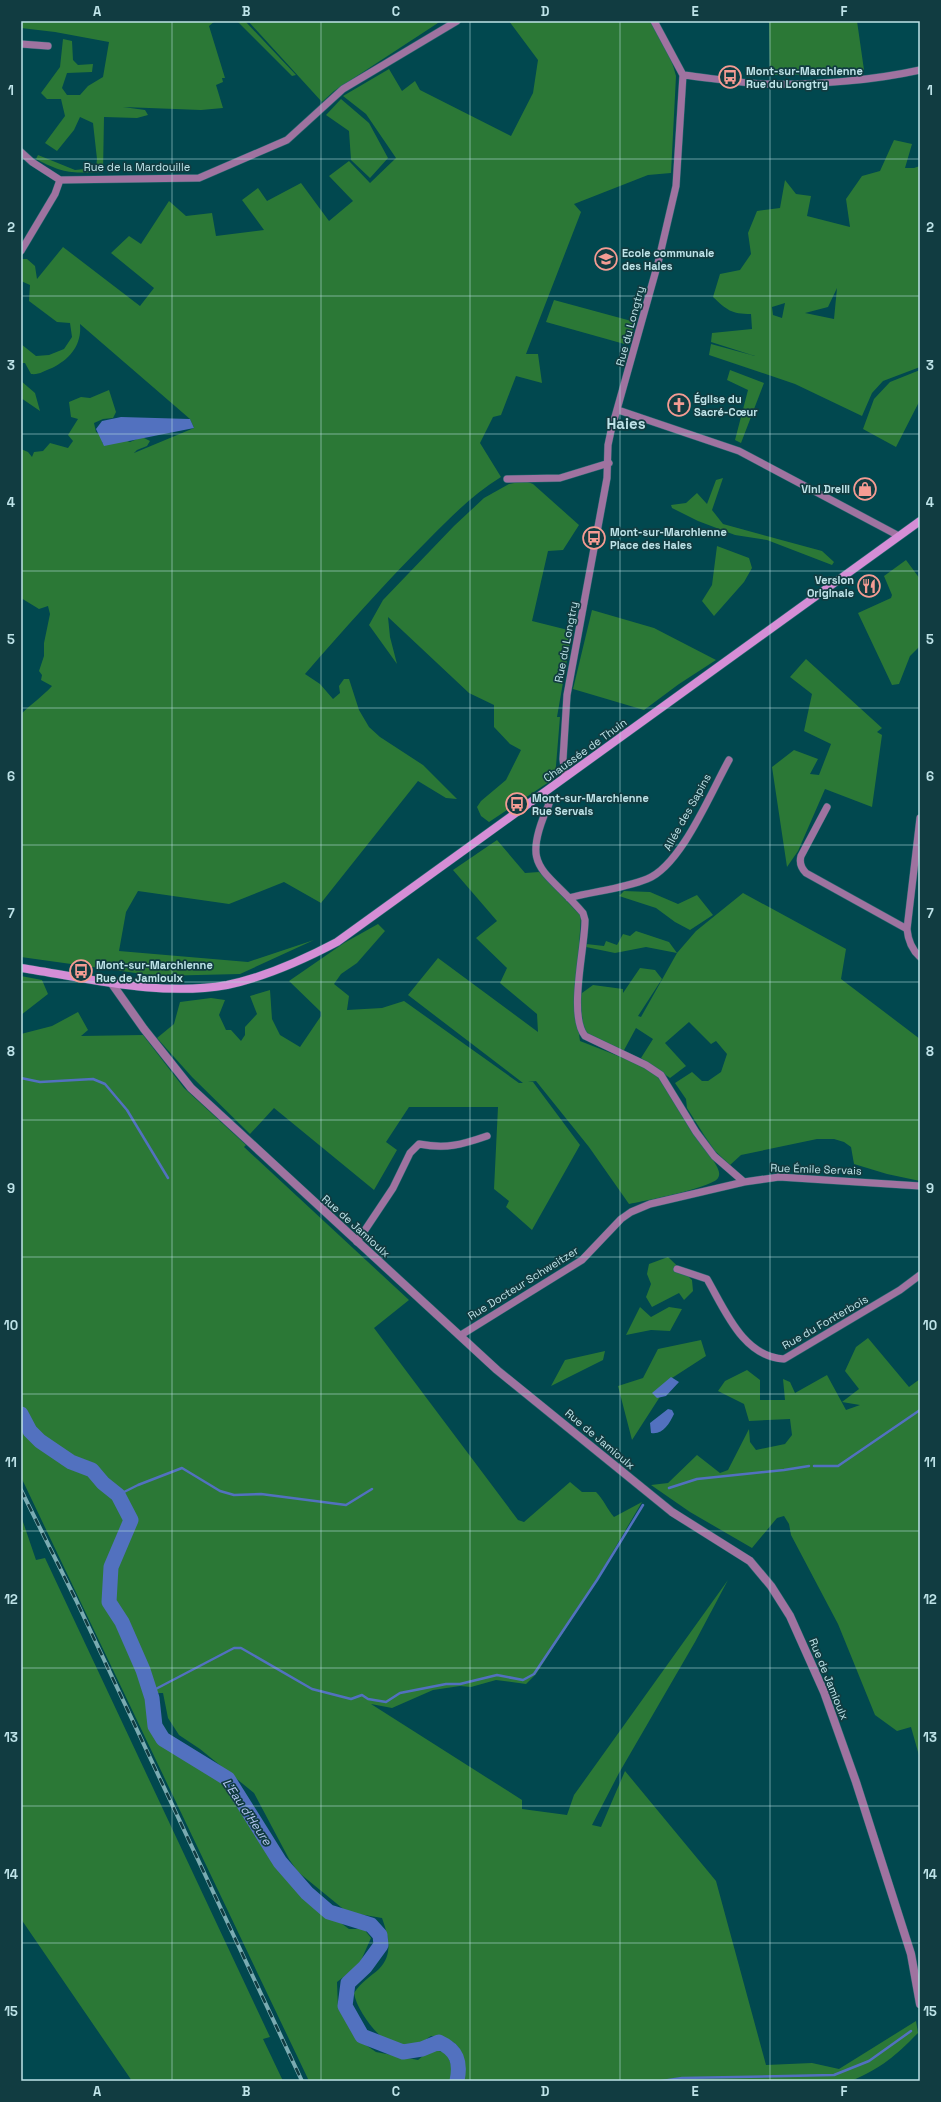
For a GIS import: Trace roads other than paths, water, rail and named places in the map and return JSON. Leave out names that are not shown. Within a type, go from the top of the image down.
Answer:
[{"type":"main road","name":"Chaussée de Thuin","points":[[21,968],[160,988],[198,988],[226,985],[250,979],[306,958],[337,942],[920,521]]},
{"type":"street","name":"Rue de la Mardouille","points":[[60,180],[199,178],[287,140],[343,89],[457,21]]},
{"type":"street","points":[[654,21],[683,75],[770,84],[858,80],[894,76],[920,70]]},
{"type":"street","points":[[21,44],[48,46]]},
{"type":"street","name":"Rue du Longtry","points":[[565,777],[563,759],[567,695],[609,463],[608,446],[658,263],[676,186],[683,75]]},
{"type":"street","points":[[21,152],[32,162],[60,180],[55,194],[21,251]]},
{"type":"street","points":[[618,410],[740,451],[899,536]]},
{"type":"street","points":[[507,479],[560,478],[609,463]]},
{"type":"street","name":"Allée des Sapins","points":[[569,898],[630,885],[648,879],[665,868],[678,854],[729,760]]},
{"type":"street","points":[[543,793],[549,804],[536,834],[535,850],[537,862],[543,872],[583,913],[585,920],[578,997],[579,1020],[583,1034],[656,1070],[665,1081],[696,1132],[710,1150],[744,1182]]},
{"type":"street","points":[[827,807],[801,856],[800,864],[802,869],[806,873],[907,929]]},
{"type":"street","points":[[920,818],[907,929],[911,947],[920,956]]},
{"type":"street","name":"Rue de Jamioulx","points":[[110,982],[144,1029],[191,1088],[357,1242],[461,1335],[497,1370],[672,1512],[750,1561],[771,1586],[790,1616],[824,1692],[848,1760],[911,1954],[920,2004]]},
{"type":"street","points":[[357,1242],[393,1188],[410,1153],[419,1144],[437,1147],[450,1147],[487,1136]]},
{"type":"street","name":"Rue Émile Servais","points":[[744,1182],[779,1177],[920,1186]]},
{"type":"street","name":"Rue Docteur Schweitzer","points":[[461,1335],[582,1260],[621,1218],[631,1212],[650,1204],[744,1182]]},
{"type":"street","name":"Rue du Fonterbois","points":[[677,1269],[707,1279],[734,1327],[743,1338],[761,1352],[775,1358],[784,1359],[900,1290],[920,1275]]},
{"type":"water","points":[[121,417],[190,419],[194,428],[104,446],[96,429],[102,421]]},
{"type":"water","points":[[671,1377],[679,1382],[666,1396],[657,1398],[652,1393]]},
{"type":"water","points":[[668,1409],[672,1410],[674,1414],[668,1425],[662,1431],[651,1433],[650,1423]]},
{"type":"waterway","points":[[21,1078],[40,1082],[93,1079],[105,1084],[127,1110],[168,1178]]},
{"type":"waterway","points":[[814,1466],[838,1466],[920,1410]]},
{"type":"waterway","name":"L'Eau d'Heure","points":[[21,1414],[30,1431],[40,1441],[71,1462],[92,1470],[103,1483],[118,1495],[131,1520],[111,1567],[109,1602],[122,1622],[143,1670],[152,1698],[155,1726],[163,1739],[228,1779],[280,1862],[307,1893],[329,1912],[371,1925],[380,1935],[381,1945],[365,1967],[348,1983],[345,2006],[362,2036],[403,2052],[422,2049],[439,2042],[450,2049],[456,2057],[458,2062],[457,2081]]},
{"type":"waterway","points":[[669,1488],[697,1479],[809,1466]]},
{"type":"waterway","points":[[118,1495],[138,1485],[182,1468],[220,1491],[234,1495],[261,1494],[346,1505],[372,1489]]},
{"type":"waterway","points":[[150,1692],[234,1648],[241,1648],[312,1689],[351,1699],[362,1695],[368,1699],[386,1702],[400,1693],[446,1684],[460,1684],[497,1675],[523,1680],[534,1674],[597,1580],[643,1505]]},
{"type":"waterway","points":[[662,2081],[682,2078],[834,2075],[869,2061],[911,2031]]},
{"type":"railway","points":[[21,1490],[76,1600],[302,2081]]},
{"type":"place","name":"Mont-sur-Marchienne Rue du Longtry","points":[[730,77]]},
{"type":"place","name":"Ecole communale des Haies","points":[[606,259]]},
{"type":"place","name":"Église du Sacré-Cœur","points":[[679,405]]},
{"type":"place","name":"Vini Drelli","points":[[865,489]]},
{"type":"place","name":"Mont-sur-Marchienne Place des Haies","points":[[594,538]]},
{"type":"place","name":"Version Originale","points":[[869,586]]},
{"type":"place","name":"Mont-sur-Marchienne Rue Servais","points":[[517,804]]},
{"type":"place","name":"Mont-sur-Marchienne Rue de Jamioulx","points":[[81,971]]},
{"type":"district","name":"Haies","points":[[626,424]]}]
